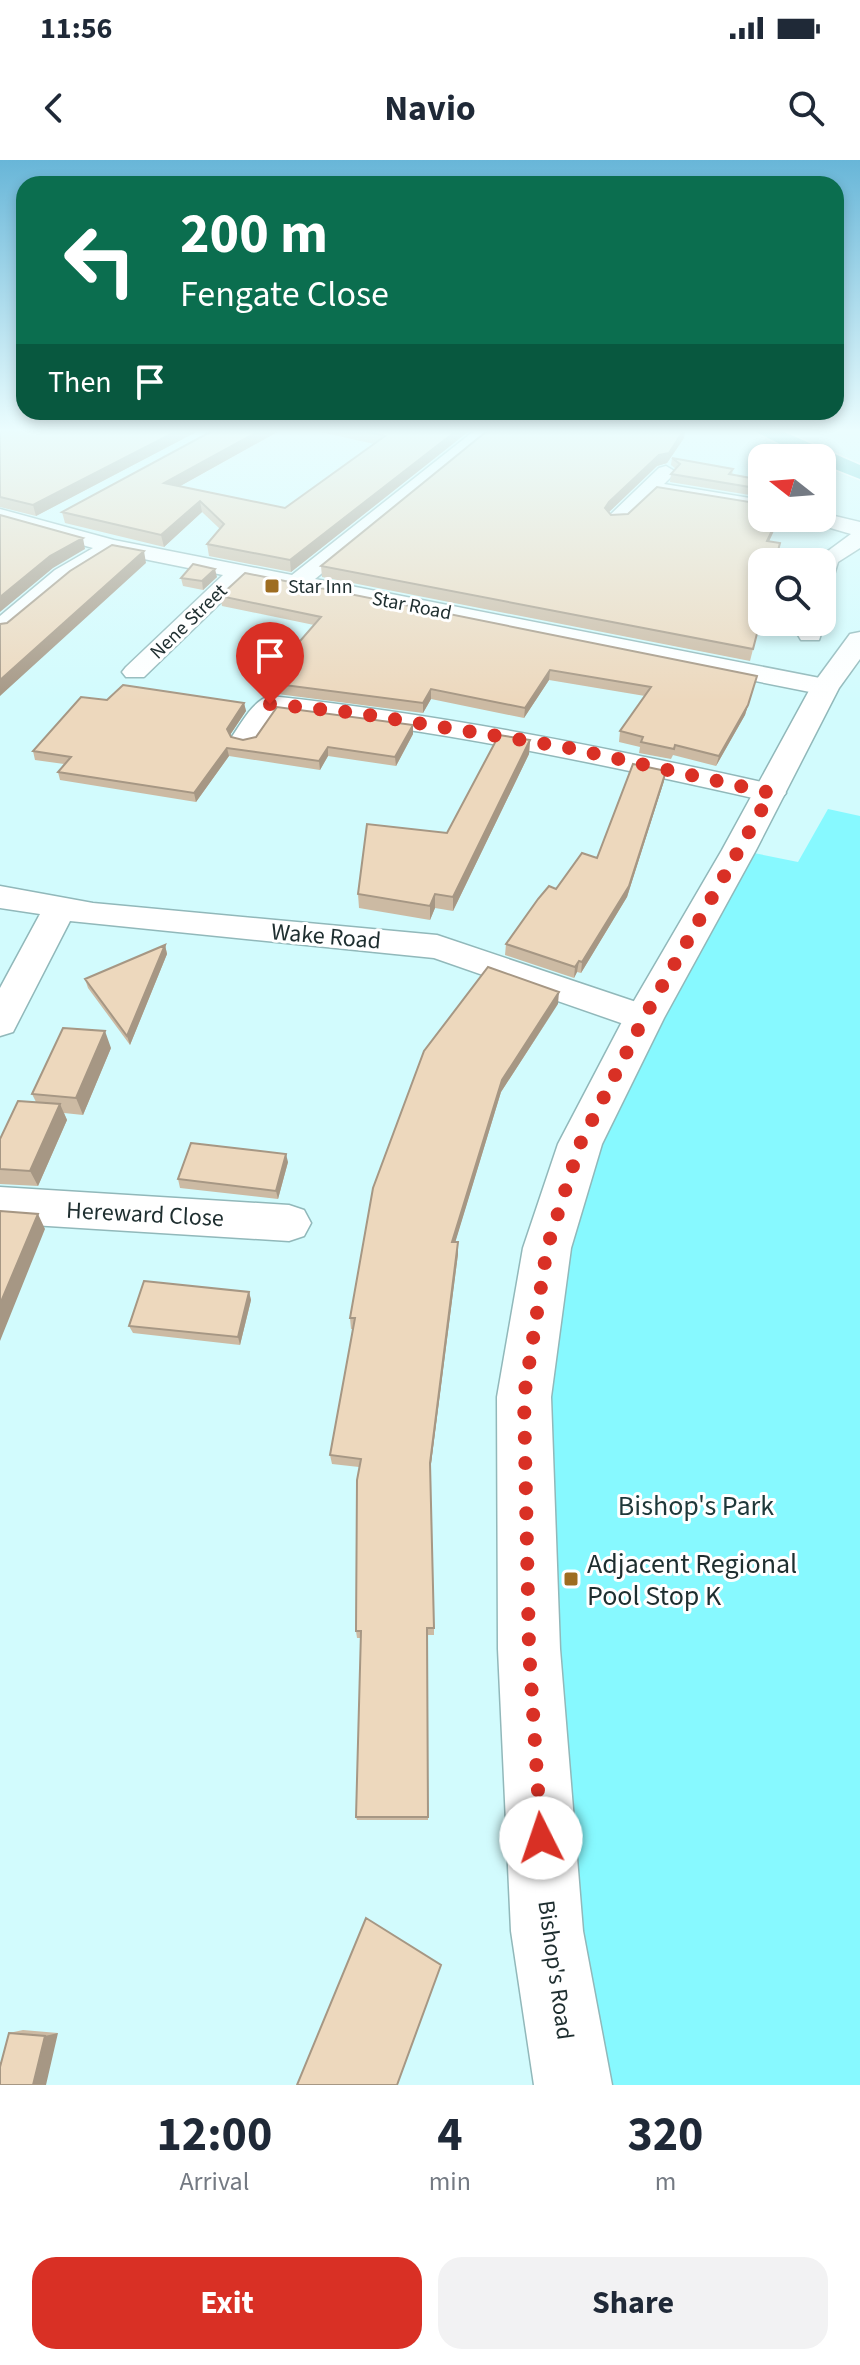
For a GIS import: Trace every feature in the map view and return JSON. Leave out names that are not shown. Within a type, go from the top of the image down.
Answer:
[{"type":"street","name":"Star Road","points":[[20,521],[111,546],[825,687]]},
{"type":"street","points":[[38,526],[48,521]]},
{"type":"street","points":[[297,582],[374,521]]},
{"type":"street","points":[[836,522],[860,531]]},
{"type":"street","points":[[836,554],[860,538]]},
{"type":"street","points":[[0,628],[63,575],[111,546]]},
{"type":"street","name":"Nene Street","points":[[135,672],[240,571]]},
{"type":"street","name":"Bishop's Road","points":[[573,2085],[547,1931],[529,1649],[524,1397],[547,1248],[580,1144],[644,1018],[771,793],[825,687],[860,640]]},
{"type":"street","points":[[245,738],[270,704],[356,713],[565,747],[771,793]]},
{"type":"street","name":"Wake Road","points":[[0,897],[36,900],[59,909],[437,947],[644,1018]]},
{"type":"street","points":[[0,1023],[59,909]]},
{"type":"street","name":"Hereward Close","points":[[0,1205],[289,1223]]},
{"type":"green space","name":"Bishop's Park","points":[[828,809],[860,816],[860,2085],[573,2085],[560,2004],[547,1248],[739,850],[798,862]]},
{"type":"building","points":[[0,521],[21,521],[83,538],[50,556],[0,597]]},
{"type":"building","points":[[100,521],[177,521],[161,535]]},
{"type":"building","points":[[221,521],[340,521],[290,560],[207,544],[224,524]]},
{"type":"building","points":[[377,521],[748,521],[748,532],[771,532],[767,541],[780,543],[779,548],[748,548],[748,636],[756,636],[753,649],[321,566]]},
{"type":"building","points":[[112,545],[144,551],[0,680],[0,624],[7,623],[70,571]]},
{"type":"building","points":[[193,564],[215,569],[202,581],[181,578]]},
{"type":"building","points":[[245,573],[757,676],[748,705],[719,756],[675,745],[674,749],[641,742],[643,737],[620,731],[651,687],[550,670],[525,708],[431,689],[423,703],[269,683],[261,686],[321,617],[220,596]]},
{"type":"building","points":[[123,685],[244,703],[227,729],[231,737],[243,740],[256,737],[277,707],[413,725],[395,757],[328,747],[319,761],[227,748],[194,793],[58,772],[71,757],[33,751],[81,697],[107,700]]},
{"type":"building","points":[[499,735],[530,740],[453,897],[435,894],[430,906],[358,894],[367,824],[447,833]]},
{"type":"building","points":[[633,764],[666,771],[629,886],[582,962],[579,961],[575,967],[506,944],[538,899],[549,886],[556,889],[582,853],[597,858]]},
{"type":"building","points":[[165,945],[127,1036],[85,979]]},
{"type":"building","points":[[488,967],[559,992],[502,1080],[452,1242],[458,1242],[430,1463],[434,1628],[427,1628],[428,1817],[356,1817],[361,1631],[356,1631],[357,1480],[361,1459],[330,1455],[355,1318],[350,1318],[373,1188],[424,1051]]},
{"type":"building","points":[[63,1028],[105,1031],[76,1098],[32,1094]]},
{"type":"building","points":[[18,1101],[60,1104],[30,1171],[0,1169],[0,1139]]},
{"type":"building","points":[[191,1143],[286,1154],[276,1191],[178,1179]]},
{"type":"building","points":[[0,1211],[38,1214],[0,1304]]},
{"type":"building","points":[[144,1281],[249,1292],[238,1337],[129,1326]]},
{"type":"building","points":[[366,1918],[441,1965],[397,2085],[297,2085]]},
{"type":"building","points":[[9,2033],[45,2036],[33,2085],[0,2085],[0,2067]]},
{"type":"place","name":"Star Inn","points":[[272,586]]},
{"type":"place","name":"Adjacent Regional Pool Stop K","points":[[571,1579]]},
{"type":"route","points":[[270,704],[356,713],[565,747],[771,793],[644,1018],[580,1144],[547,1248],[524,1397],[529,1649],[541,1838]]}]
